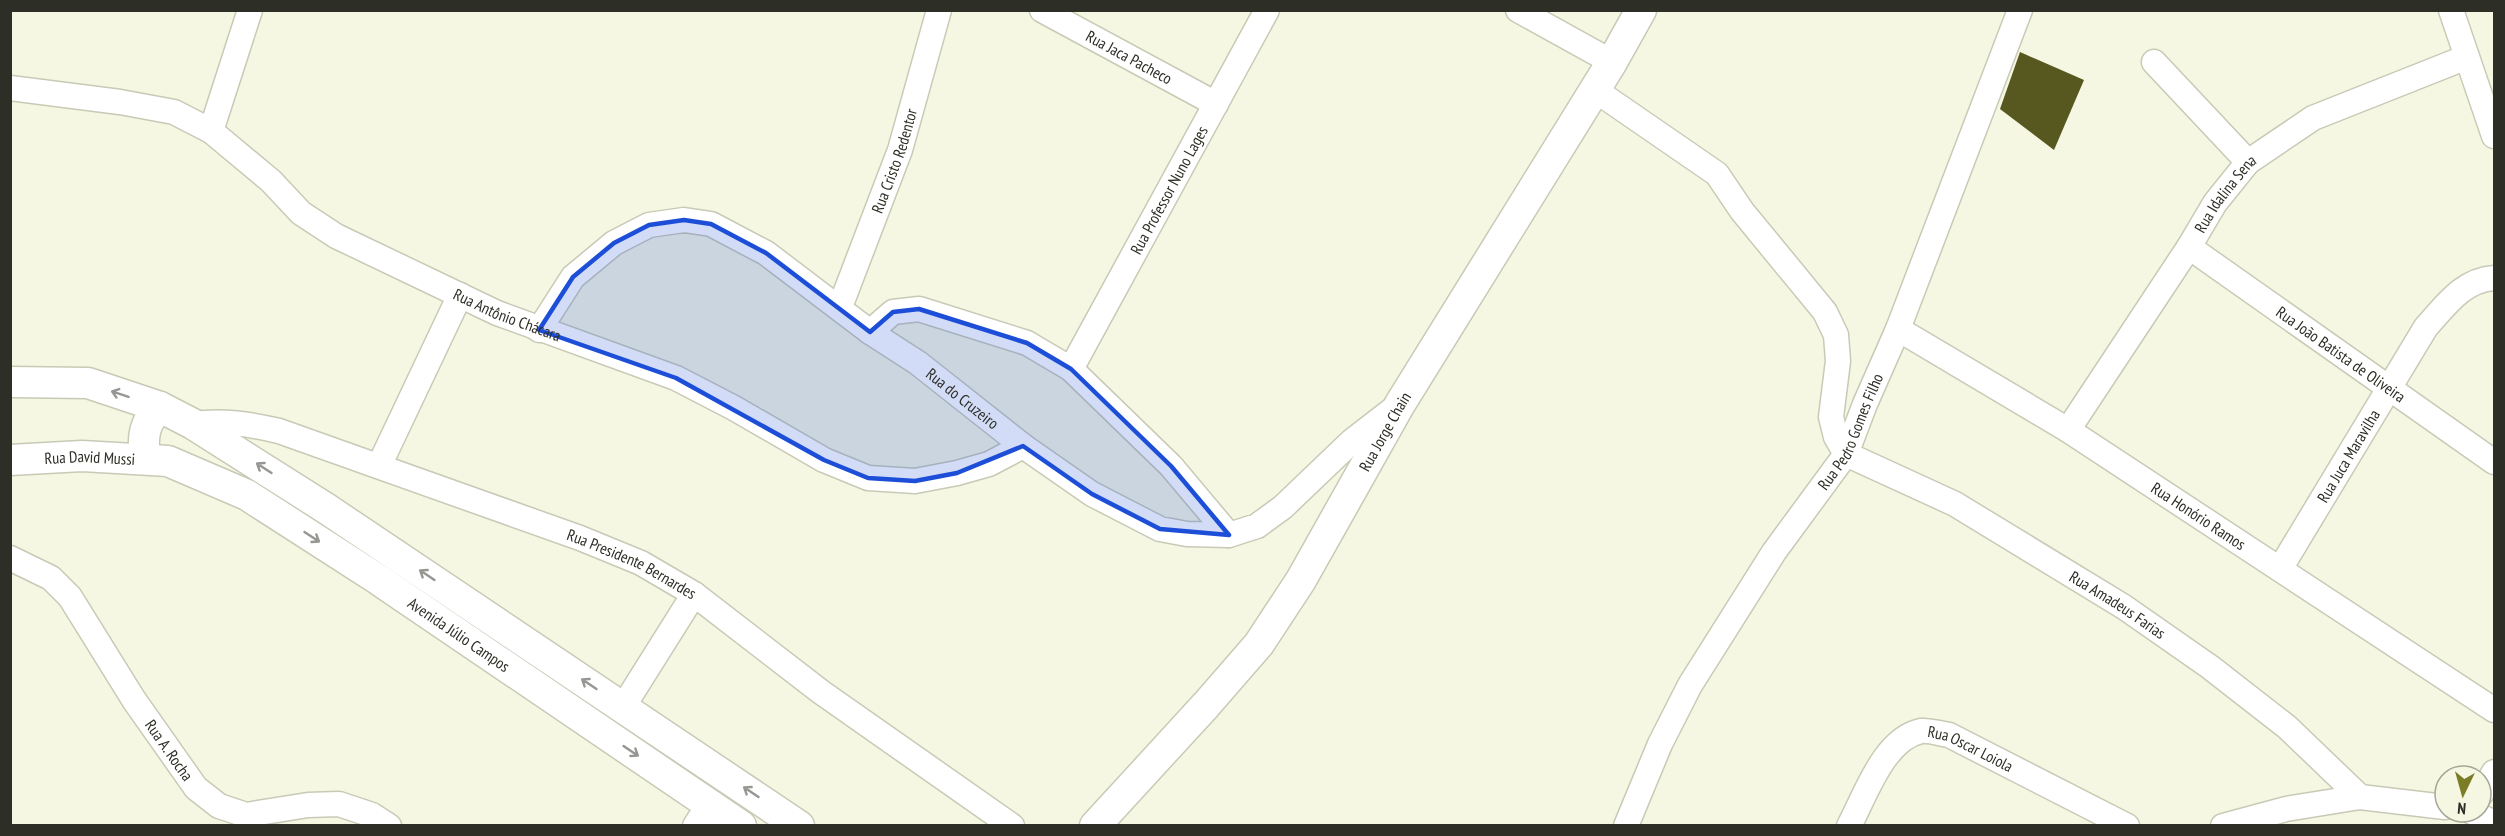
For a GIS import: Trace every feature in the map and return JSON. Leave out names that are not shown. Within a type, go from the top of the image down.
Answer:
[{"type":"street","points":[[211,131],[250,10]]},
{"type":"street","name":"Rua Cristo Redentor","points":[[840,307],[900,150],[939,10]]},
{"type":"street","name":"Rua Jaca Pacheco","points":[[1042,10],[1216,104]]},
{"type":"street","name":"Rua Professor Nuno Lages","points":[[1071,369],[1267,10]]},
{"type":"street","points":[[1518,10],[1612,62]]},
{"type":"street","name":"Rua Jorge Chain","points":[[1095,825],[1259,644],[1301,580],[1400,404],[1595,90],[1641,10]]},
{"type":"street","name":"Rua Pedro Gomes Filho","points":[[1626,825],[1660,744],[1690,685],[1774,552],[1846,454],[1864,405],[1898,329],[2020,10]]},
{"type":"street","points":[[2451,10],[2494,136]]},
{"type":"street","name":"Rua Idalina Sena","points":[[2068,430],[2215,204],[2248,162],[2313,118],[2467,57]]},
{"type":"street","points":[[2154,62],[2248,162]]},
{"type":"street","name":"Rua Antônio Chácara","points":[[10,88],[120,102],[174,112],[211,131],[271,181],[301,213],[327,230],[460,295],[539,330],[676,378],[734,408],[824,460],[867,478],[915,481],[957,473],[989,464],[1023,446]]},
{"type":"street","points":[[1595,90],[1717,174],[1742,211],[1825,312],[1836,335],[1838,361],[1831,417],[1836,438],[1846,454]]},
{"type":"street","name":"Rua do Cruzeiro","points":[[539,330],[573,277],[614,243],[649,225],[684,220],[711,224],[766,253],[870,332],[918,363],[1023,446],[1092,494],[1160,529],[1187,534],[1229,535],[1257,526],[1283,507],[1352,441],[1400,404]]},
{"type":"street","name":"Rua João Batista de Oliveira","points":[[2189,247],[2494,462]]},
{"type":"street","name":"Rua Juca Maravilha","points":[[2280,569],[2426,327],[2457,292],[2480,279],[2494,278]]},
{"type":"street","points":[[379,466],[460,295]]},
{"type":"street","points":[[870,332],[893,312],[919,309],[1027,343],[1071,369],[1171,466],[1229,535]]},
{"type":"street","name":"Rua Honório Ramos","points":[[1898,329],[2068,430],[2494,710]]},
{"type":"street","points":[[10,382],[88,383],[160,407],[193,424],[327,509],[799,825]]},
{"type":"street","points":[[160,407],[150,416],[144,430],[157,460],[178,453],[193,424]]},
{"type":"street","name":"Rua Presidente Bernardes","points":[[193,424],[218,421],[240,422],[269,429],[580,538],[641,563],[694,594],[821,692],[1012,825]]},
{"type":"street","name":"Rua Amadeus Farias","points":[[1846,454],[1955,504],[2124,607],[2210,667],[2287,727],[2360,797]]},
{"type":"street","name":"Rua David Mussi","points":[[10,460],[82,456],[157,460]]},
{"type":"street","name":"Avenida Júlio Campos","points":[[157,460],[247,495],[379,580],[702,815],[741,825]]},
{"type":"street","name":"Rua A. Rocha","points":[[10,558],[51,578],[70,597],[134,700],[196,788],[219,806],[246,815],[308,805],[339,804],[372,815],[389,825]]},
{"type":"street","points":[[623,706],[694,594]]},
{"type":"street","name":"Rua Oscar Loiola","points":[[1849,825],[1889,750],[1906,736],[1924,730],[1949,735],[2127,825]]},
{"type":"street","points":[[2223,825],[2286,809],[2360,797],[2433,806]]},
{"type":"highlighted area","points":[[684,220],[711,224],[766,253],[870,332],[893,312],[919,309],[1027,343],[1071,369],[1171,466],[1229,535],[1160,529],[1092,494],[1023,446],[957,473],[915,481],[868,478],[824,460],[676,378],[539,330],[573,277],[614,243],[649,225]]},
{"type":"building","points":[[2020,52],[2084,80],[2054,150],[2000,109]]}]
